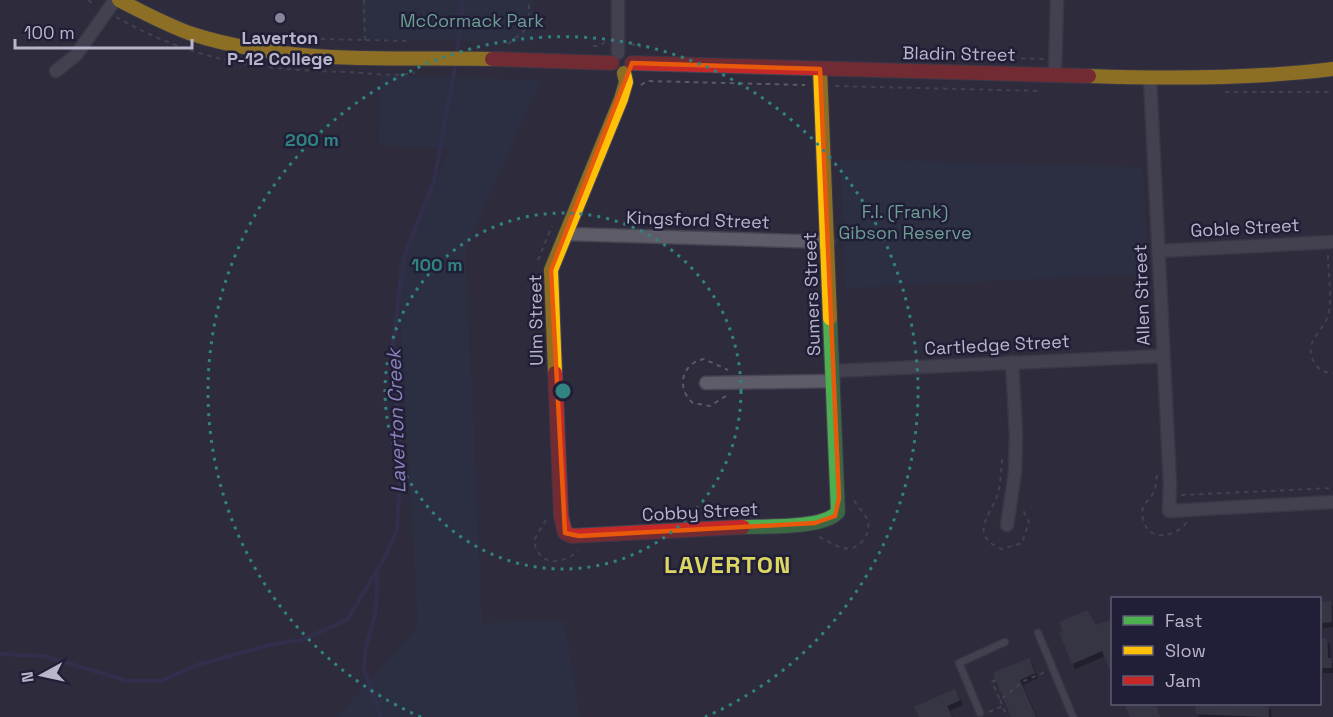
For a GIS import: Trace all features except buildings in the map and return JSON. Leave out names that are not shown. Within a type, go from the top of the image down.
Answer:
[{"type":"street","points":[[56,70],[76,55],[117,0],[173,27],[218,42],[267,52],[505,60],[615,58]]},
{"type":"street","points":[[618,0],[615,71],[628,68]]},
{"type":"street","points":[[1055,75],[1058,0]]},
{"type":"street","name":"Bladin Street","points":[[628,68],[820,69],[1150,78],[1285,75],[1333,69]]},
{"type":"street","name":"Ulm Street","points":[[561,536],[551,270],[621,99],[628,68]]},
{"type":"street","name":"Sumers Street","points":[[820,69],[839,498],[835,516]]},
{"type":"street","name":"Bladin Street","points":[[1285,75],[1333,81]]},
{"type":"street","name":"Allen Street","points":[[1150,78],[1170,484],[1169,511],[1333,502]]},
{"type":"street","name":"Kingsford Street","points":[[566,234],[829,242]]},
{"type":"street","name":"Goble Street","points":[[1158,251],[1333,242]]},
{"type":"street","name":"Cartledge Street","points":[[706,383],[1012,362],[1163,356]]},
{"type":"street","points":[[1007,525],[1015,472],[1016,434],[1012,362]]},
{"type":"street","name":"Cobby Street","points":[[561,536],[815,523],[827,522],[835,516]]},
{"type":"lane","points":[[1038,633],[1073,717]]},
{"type":"lane","points":[[980,713],[959,663],[1005,642]]},
{"type":"path","points":[[364,0],[365,56]]},
{"type":"path","points":[[508,44],[529,27],[529,0]]},
{"type":"path","points":[[310,38],[412,42]]},
{"type":"path","points":[[538,261],[555,220]]},
{"type":"path","points":[[1328,255],[1330,310],[1312,340],[1311,351],[1312,360],[1318,368],[1333,373]]},
{"type":"path","points":[[1181,495],[1333,488]]},
{"type":"path","points":[[809,536],[819,537],[832,546],[845,549],[860,544],[866,536],[868,522],[852,495]]},
{"type":"path","points":[[548,517],[534,540],[540,556],[546,560],[558,562],[581,549]]},
{"type":"path","points":[[1000,700],[1024,681],[1053,668]]},
{"type":"path","points":[[996,680],[992,682],[1007,717]]},
{"type":"path","points":[[980,713],[982,716],[1003,706]]},
{"type":"highlighted area","points":[[632,63],[820,69],[839,498],[835,516],[815,523],[579,536],[565,533],[551,270]]},
{"type":"green space","name":"McCormack Park","points":[[361,0],[533,0],[532,43],[363,39]]},
{"type":"green space","points":[[380,75],[541,80],[466,249],[482,623],[564,620],[580,717],[337,717],[418,626],[397,266],[449,149],[378,145]]},
{"type":"green space","name":"F.I. (Frank) Gibson Reserve","points":[[840,159],[1143,167],[1148,274],[845,288]]},
{"type":"waterway","name":"Laverton Creek","points":[[457,52],[463,0]]},
{"type":"waterway","name":"Laverton Creek","points":[[0,654],[45,656],[127,681],[161,681],[194,666],[274,644],[302,640],[347,620],[384,559],[397,530],[401,459],[393,347],[400,285],[405,254],[434,181],[456,62]]},
{"type":"waterway","points":[[377,572],[376,611],[365,652],[364,669],[381,717]]},
{"type":"traffic: fast","points":[[743,527],[807,524],[831,517],[838,512],[830,318]]},
{"type":"traffic: slow","points":[[119,0],[189,33],[263,50],[339,57],[492,59]]},
{"type":"traffic: slow","points":[[820,69],[830,318]]},
{"type":"traffic: slow","points":[[1089,76],[1211,77],[1272,75],[1333,69]]},
{"type":"traffic: slow","points":[[555,373],[551,270],[621,99],[626,82],[624,73]]},
{"type":"traffic: jam","points":[[492,59],[612,63]]},
{"type":"traffic: jam","points":[[632,63],[1089,76]]},
{"type":"traffic: jam","points":[[555,373],[561,516],[565,533],[572,536],[743,527]]},
{"type":"place","name":"Laverton P-12 College","points":[[280,18]]},
{"type":"district","name":"LAVERTON","points":[[728,565]]}]
